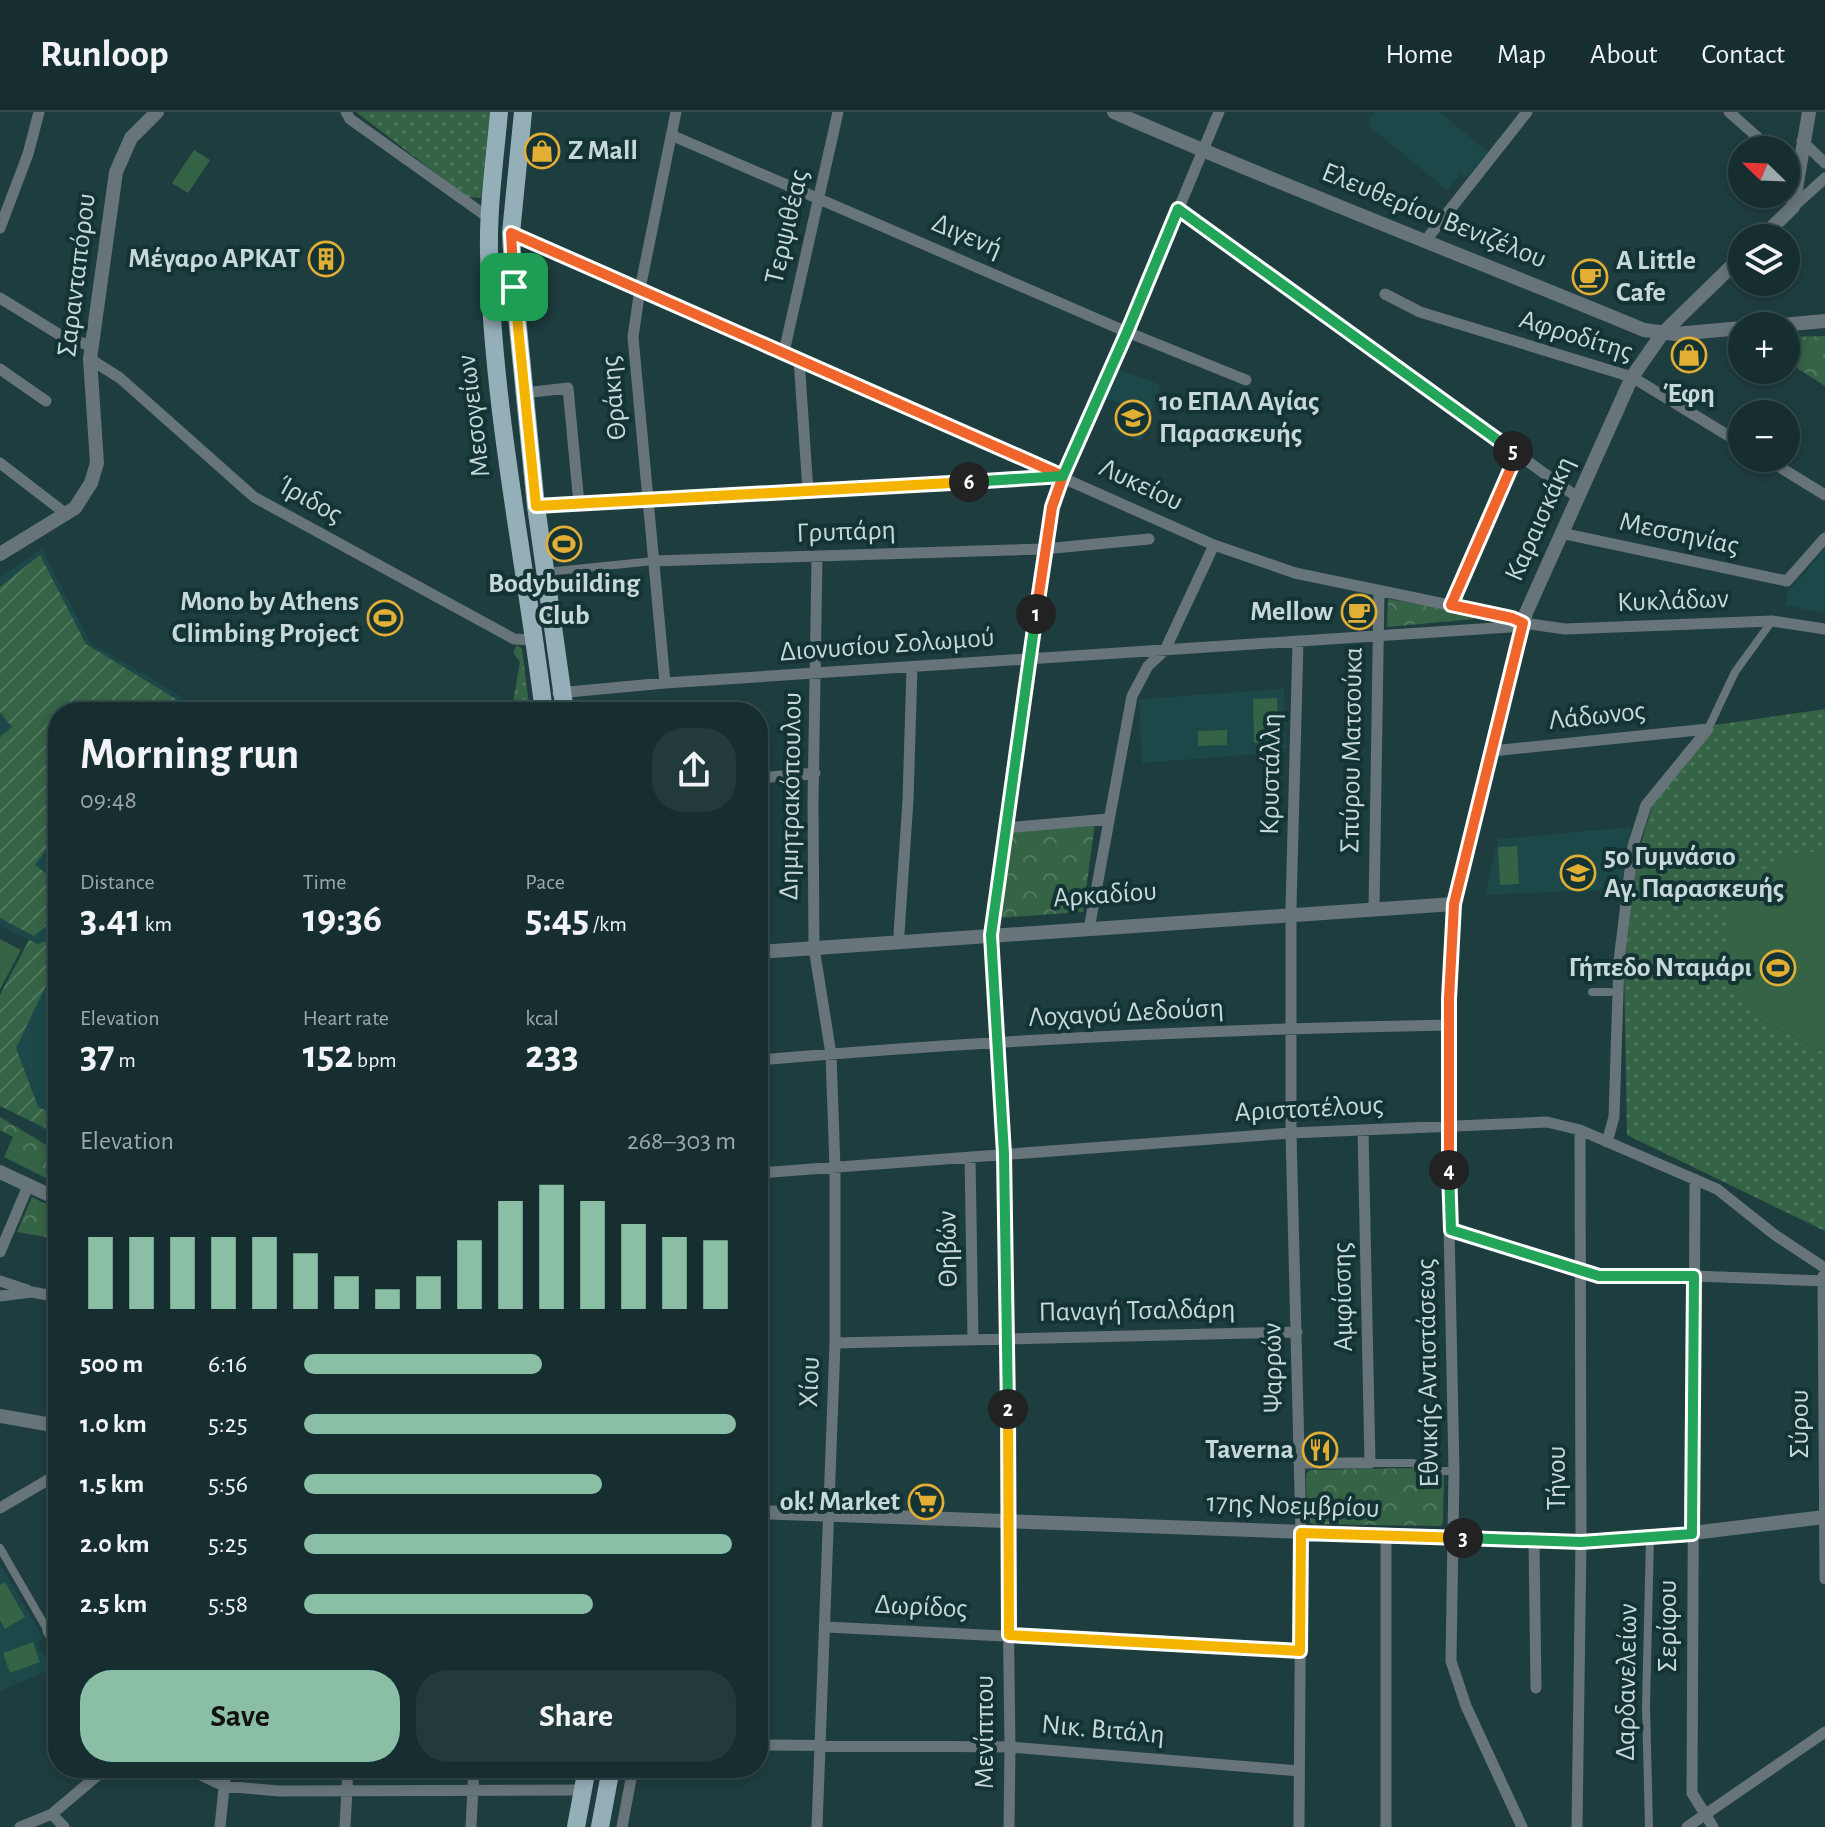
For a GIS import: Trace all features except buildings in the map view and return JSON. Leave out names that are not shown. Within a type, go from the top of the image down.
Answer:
[{"type":"main road","name":"Μεσογείων","points":[[499,112],[489,218],[493,343],[520,562],[543,702]]},
{"type":"main road","name":"Μεσογείων","points":[[523,112],[511,233],[514,287],[536,506],[563,702]]},
{"type":"main road","points":[[576,1827],[585,1778]]},
{"type":"main road","points":[[600,1827],[609,1778]]},
{"type":"street","points":[[0,228],[28,154],[39,112]]},
{"type":"street","name":"Σαρανταπόρου","points":[[0,554],[75,508],[87,492],[97,463],[90,352],[119,164],[131,138],[157,112]]},
{"type":"street","points":[[346,112],[348,117],[489,218]]},
{"type":"street","name":"Θράκης","points":[[665,683],[633,337],[676,112]]},
{"type":"street","name":"Τερψιθέας","points":[[784,352],[838,112]]},
{"type":"street","name":"Ελευθερίου Βενιζέλου","points":[[1114,112],[1203,152],[1644,330],[1668,334],[1728,329]]},
{"type":"street","points":[[1426,240],[1527,112]]},
{"type":"street","points":[[1729,112],[1756,136]]},
{"type":"street","points":[[1800,146],[1809,112]]},
{"type":"street","name":"Μενίππου","points":[[1020,1827],[1009,1822],[1009,1338],[1004,1154],[991,931],[1052,507],[1203,152],[1216,113]]},
{"type":"street","name":"Διγενή","points":[[671,135],[1127,332],[1246,380]]},
{"type":"street","points":[[1802,141],[1825,163]]},
{"type":"street","points":[[1800,201],[1825,178]]},
{"type":"street","points":[[1775,224],[1792,208]]},
{"type":"street","points":[[1178,209],[1577,497]]},
{"type":"street","points":[[511,233],[1063,476]]},
{"type":"street","name":"Καραισκάκη","points":[[1455,899],[1523,623],[1561,533],[1632,377],[1682,315],[1728,270]]},
{"type":"street","name":"Αφροδίτης","points":[[1385,294],[1420,312],[1632,377],[1728,435]]},
{"type":"street","name":"Ίριδος","points":[[0,298],[90,352],[254,497],[514,639],[534,640]]},
{"type":"street","points":[[1800,323],[1825,321]]},
{"type":"street","points":[[799,359],[808,491]]},
{"type":"street","points":[[0,369],[46,401]]},
{"type":"street","points":[[524,393],[568,388],[579,504]]},
{"type":"street","points":[[1451,605],[1517,454]]},
{"type":"street","points":[[0,463],[65,513]]},
{"type":"street","points":[[1788,472],[1825,495]]},
{"type":"street","name":"Λυκείου","points":[[536,506],[1063,476],[1214,545],[1295,573],[1512,618],[1523,623]]},
{"type":"street","name":"Μεσσηνίας","points":[[1561,533],[1787,581],[1825,538]]},
{"type":"street","name":"Γρυπάρη","points":[[545,572],[654,561],[1044,549],[1149,539]]},
{"type":"street","points":[[1089,926],[1132,696],[1148,666],[1165,650],[1214,545]]},
{"type":"street","name":"Δημητρακόπουλου","points":[[814,943],[817,557]]},
{"type":"street","name":"Σπύρου Ματσούκα","points":[[1374,905],[1379,591]]},
{"type":"street","points":[[1607,1142],[1614,1117],[1619,961],[1633,846],[1646,805],[1708,729],[1735,672],[1772,621]]},
{"type":"street","name":"Κυκλάδων","points":[[1523,623],[1565,629],[1772,621],[1825,629]]},
{"type":"street","name":"Διονυσίου Σολωμού","points":[[546,702],[562,693],[665,683],[1378,637],[1510,627],[1523,623]]},
{"type":"street","name":"Κρυστάλλη","points":[[1291,911],[1298,641]]},
{"type":"street","points":[[899,934],[908,800],[912,668]]},
{"type":"street","name":"Λάδωνος","points":[[1492,751],[1708,729]]},
{"type":"street","points":[[768,777],[815,773]]},
{"type":"street","points":[[1004,828],[1108,819]]},
{"type":"street","name":"Αρκαδίου","points":[[768,943],[814,943],[1089,926],[1455,899]]},
{"type":"street","name":"Εθνικής Αντιστάσεως","points":[[1455,899],[1447,1126],[1454,1471],[1451,1661],[1466,1706],[1522,1827]]},
{"type":"street","name":"Ψαρρών","points":[[1291,911],[1291,1133],[1301,1533],[1299,1827]]},
{"type":"street","name":"Αρκαδίου","points":[[768,950],[899,934],[991,931]]},
{"type":"street","name":"Χίου","points":[[814,943],[831,1054],[835,1168],[835,1343],[817,1827]]},
{"type":"street","points":[[1592,992],[1610,992]]},
{"type":"street","name":"Λοχαγού Δεδούση","points":[[768,1059],[997,1043],[1291,1028],[1449,1025]]},
{"type":"street","name":"Αριστοτέλους","points":[[768,1172],[1291,1133],[1547,1122],[1580,1130],[1717,1189],[1824,1268]]},
{"type":"street","name":"Αμφίσσης","points":[[1363,1130],[1370,1463]]},
{"type":"street","name":"Τήνου","points":[[1577,1827],[1581,1542],[1580,1130]]},
{"type":"street","name":"Θηβών","points":[[970,1157],[973,1339]]},
{"type":"street","points":[[0,1172],[48,1195]]},
{"type":"street","name":"Σερίφου","points":[[1695,1179],[1692,1793],[1713,1827]]},
{"type":"street","points":[[0,1252],[5,1224],[28,1186]]},
{"type":"street","points":[[1451,1230],[1599,1276],[1824,1281]]},
{"type":"street","name":"Σύρου","points":[[1824,1268],[1825,1579]]},
{"type":"street","points":[[0,1281],[48,1295]]},
{"type":"street","points":[[0,1296],[32,1292]]},
{"type":"street","name":"Παναγή Τσαλδάρη","points":[[835,1343],[1297,1332]]},
{"type":"street","points":[[0,1416],[48,1424]]},
{"type":"street","points":[[1299,1463],[1413,1463],[1426,1471],[1454,1471]]},
{"type":"street","points":[[0,1508],[48,1480]]},
{"type":"street","name":"17ης Νοεμβρίου","points":[[768,1512],[1534,1542],[1650,1538],[1825,1517]]},
{"type":"street","points":[[1386,1535],[1386,1827]]},
{"type":"street","name":"Δαρδανελείων","points":[[1649,1827],[1646,1706],[1650,1538]]},
{"type":"street","points":[[1534,1542],[1536,1688]]},
{"type":"street","points":[[0,1548],[48,1631]]},
{"type":"street","name":"Δωρίδος","points":[[826,1627],[1300,1651]]},
{"type":"street","points":[[1687,1827],[1825,1732]]},
{"type":"street","name":"Νικ. Βιτάλη","points":[[768,1745],[1010,1747],[1299,1771]]},
{"type":"street","points":[[20,1827],[52,1814],[94,1778]]},
{"type":"street","points":[[207,1778],[224,1786],[279,1791],[583,1790]]},
{"type":"street","points":[[220,1827],[225,1778]]},
{"type":"street","points":[[345,1827],[348,1778]]},
{"type":"street","points":[[471,1827],[474,1778]]},
{"type":"street","points":[[622,1827],[631,1778]]},
{"type":"street","points":[[52,1814],[64,1827]]},
{"type":"shaded area","points":[[1376,112],[1439,112],[1488,152],[1466,178],[1460,174],[1447,190],[1366,124]]},
{"type":"shaded area","name":"1ο ΕΠΑΛ Αγίας Παρασκευής","points":[[1116,369],[1161,385],[1141,441],[1112,431],[1121,404],[1104,398]]},
{"type":"shaded area","points":[[42,549],[90,642],[190,702],[48,702],[48,1132],[0,1105],[0,997],[29,940],[0,925],[0,576]]},
{"type":"shaded area","points":[[1825,549],[1825,614],[1787,605],[1786,594]]},
{"type":"shaded area","points":[[1284,689],[1286,752],[1142,763],[1139,699]]},
{"type":"shaded area","points":[[1631,827],[1624,889],[1485,895],[1498,839]]},
{"type":"shaded area","points":[[0,1563],[44,1639],[36,1643],[48,1662],[48,1671],[0,1691]]},
{"type":"green space","points":[[356,112],[490,112],[481,198],[467,197]]},
{"type":"green space","points":[[194,150],[210,160],[188,193],[172,183]]},
{"type":"green space","points":[[1825,336],[1825,386],[1800,370],[1800,337]]},
{"type":"green space","points":[[40,555],[86,644],[181,702],[48,702],[48,847],[35,865],[48,875],[48,924],[34,936],[0,918],[0,737],[12,727],[0,712],[0,587]]},
{"type":"green space","points":[[1388,599],[1474,614],[1474,619],[1387,627]]},
{"type":"green space","points":[[517,645],[522,649],[529,702],[513,702],[520,662],[513,652]]},
{"type":"green space","points":[[1277,698],[1278,743],[1254,743],[1253,699]]},
{"type":"green space","points":[[1825,709],[1825,851],[1787,854],[1759,1019],[1825,1053],[1825,1231],[1627,1135],[1624,967],[1637,857],[1652,806],[1715,725]]},
{"type":"green space","points":[[1227,730],[1227,745],[1198,746],[1198,731]]},
{"type":"green space","points":[[1095,823],[1083,912],[998,918],[1007,832]]},
{"type":"green space","points":[[1517,846],[1519,884],[1500,885],[1498,847]]},
{"type":"green space","name":"Γήπεδο Νταμάρι","points":[[1825,851],[1825,1053],[1759,1019],[1736,985],[1726,932],[1731,910],[1741,891],[1755,875],[1786,854]]},
{"type":"green space","points":[[0,939],[21,950],[0,989]]},
{"type":"green space","points":[[29,940],[38,944],[44,941],[48,945],[48,981],[16,1048],[38,1107],[48,1112],[48,1129],[0,1106],[0,995]]},
{"type":"green space","points":[[0,1117],[48,1146],[48,1179],[4,1157],[13,1137],[0,1130]]},
{"type":"green space","points":[[32,1197],[48,1205],[48,1237],[17,1232]]},
{"type":"green space","points":[[1415,1468],[1444,1473],[1441,1526],[1313,1524],[1307,1521],[1306,1474],[1310,1470]]},
{"type":"green space","points":[[5,1582],[25,1617],[5,1629],[0,1620],[0,1585]]},
{"type":"green space","points":[[33,1642],[40,1662],[10,1673],[3,1653]]},
{"type":"place","name":"Z Mall","points":[[542,151]]},
{"type":"place","name":"Μέγαρο ΑΡΚΑΤ","points":[[326,259]]},
{"type":"place","name":"A Little Cafe","points":[[1590,277]]},
{"type":"place","name":"Έφη","points":[[1689,355]]},
{"type":"place","name":"1ο ΕΠΑΛ Αγίας Παρασκευής","points":[[1133,418]]},
{"type":"place","name":"Bodybuilding Club","points":[[564,544]]},
{"type":"place","name":"Mellow","points":[[1359,612]]},
{"type":"place","name":"Mono by Athens Climbing Project","points":[[385,618]]},
{"type":"place","name":"5ο Γυμνάσιο Αγ. Παρασκευής","points":[[1578,873]]},
{"type":"place","name":"Γήπεδο Νταμάρι","points":[[1778,968]]},
{"type":"place","name":"Taverna","points":[[1320,1450]]},
{"type":"place","name":"ok! Market","points":[[926,1502]]},
{"type":"route","points":[[514,287],[511,233],[1063,476],[1052,507],[1044,549],[991,935],[1004,1154],[1009,1338],[1009,1635],[1300,1651],[1301,1533],[1534,1542],[1614,1542],[1692,1534],[1694,1276],[1599,1276],[1451,1230],[1447,1126],[1454,904],[1523,623],[1451,605],[1517,454],[1178,209],[1063,476],[536,506],[514,287]]}]
